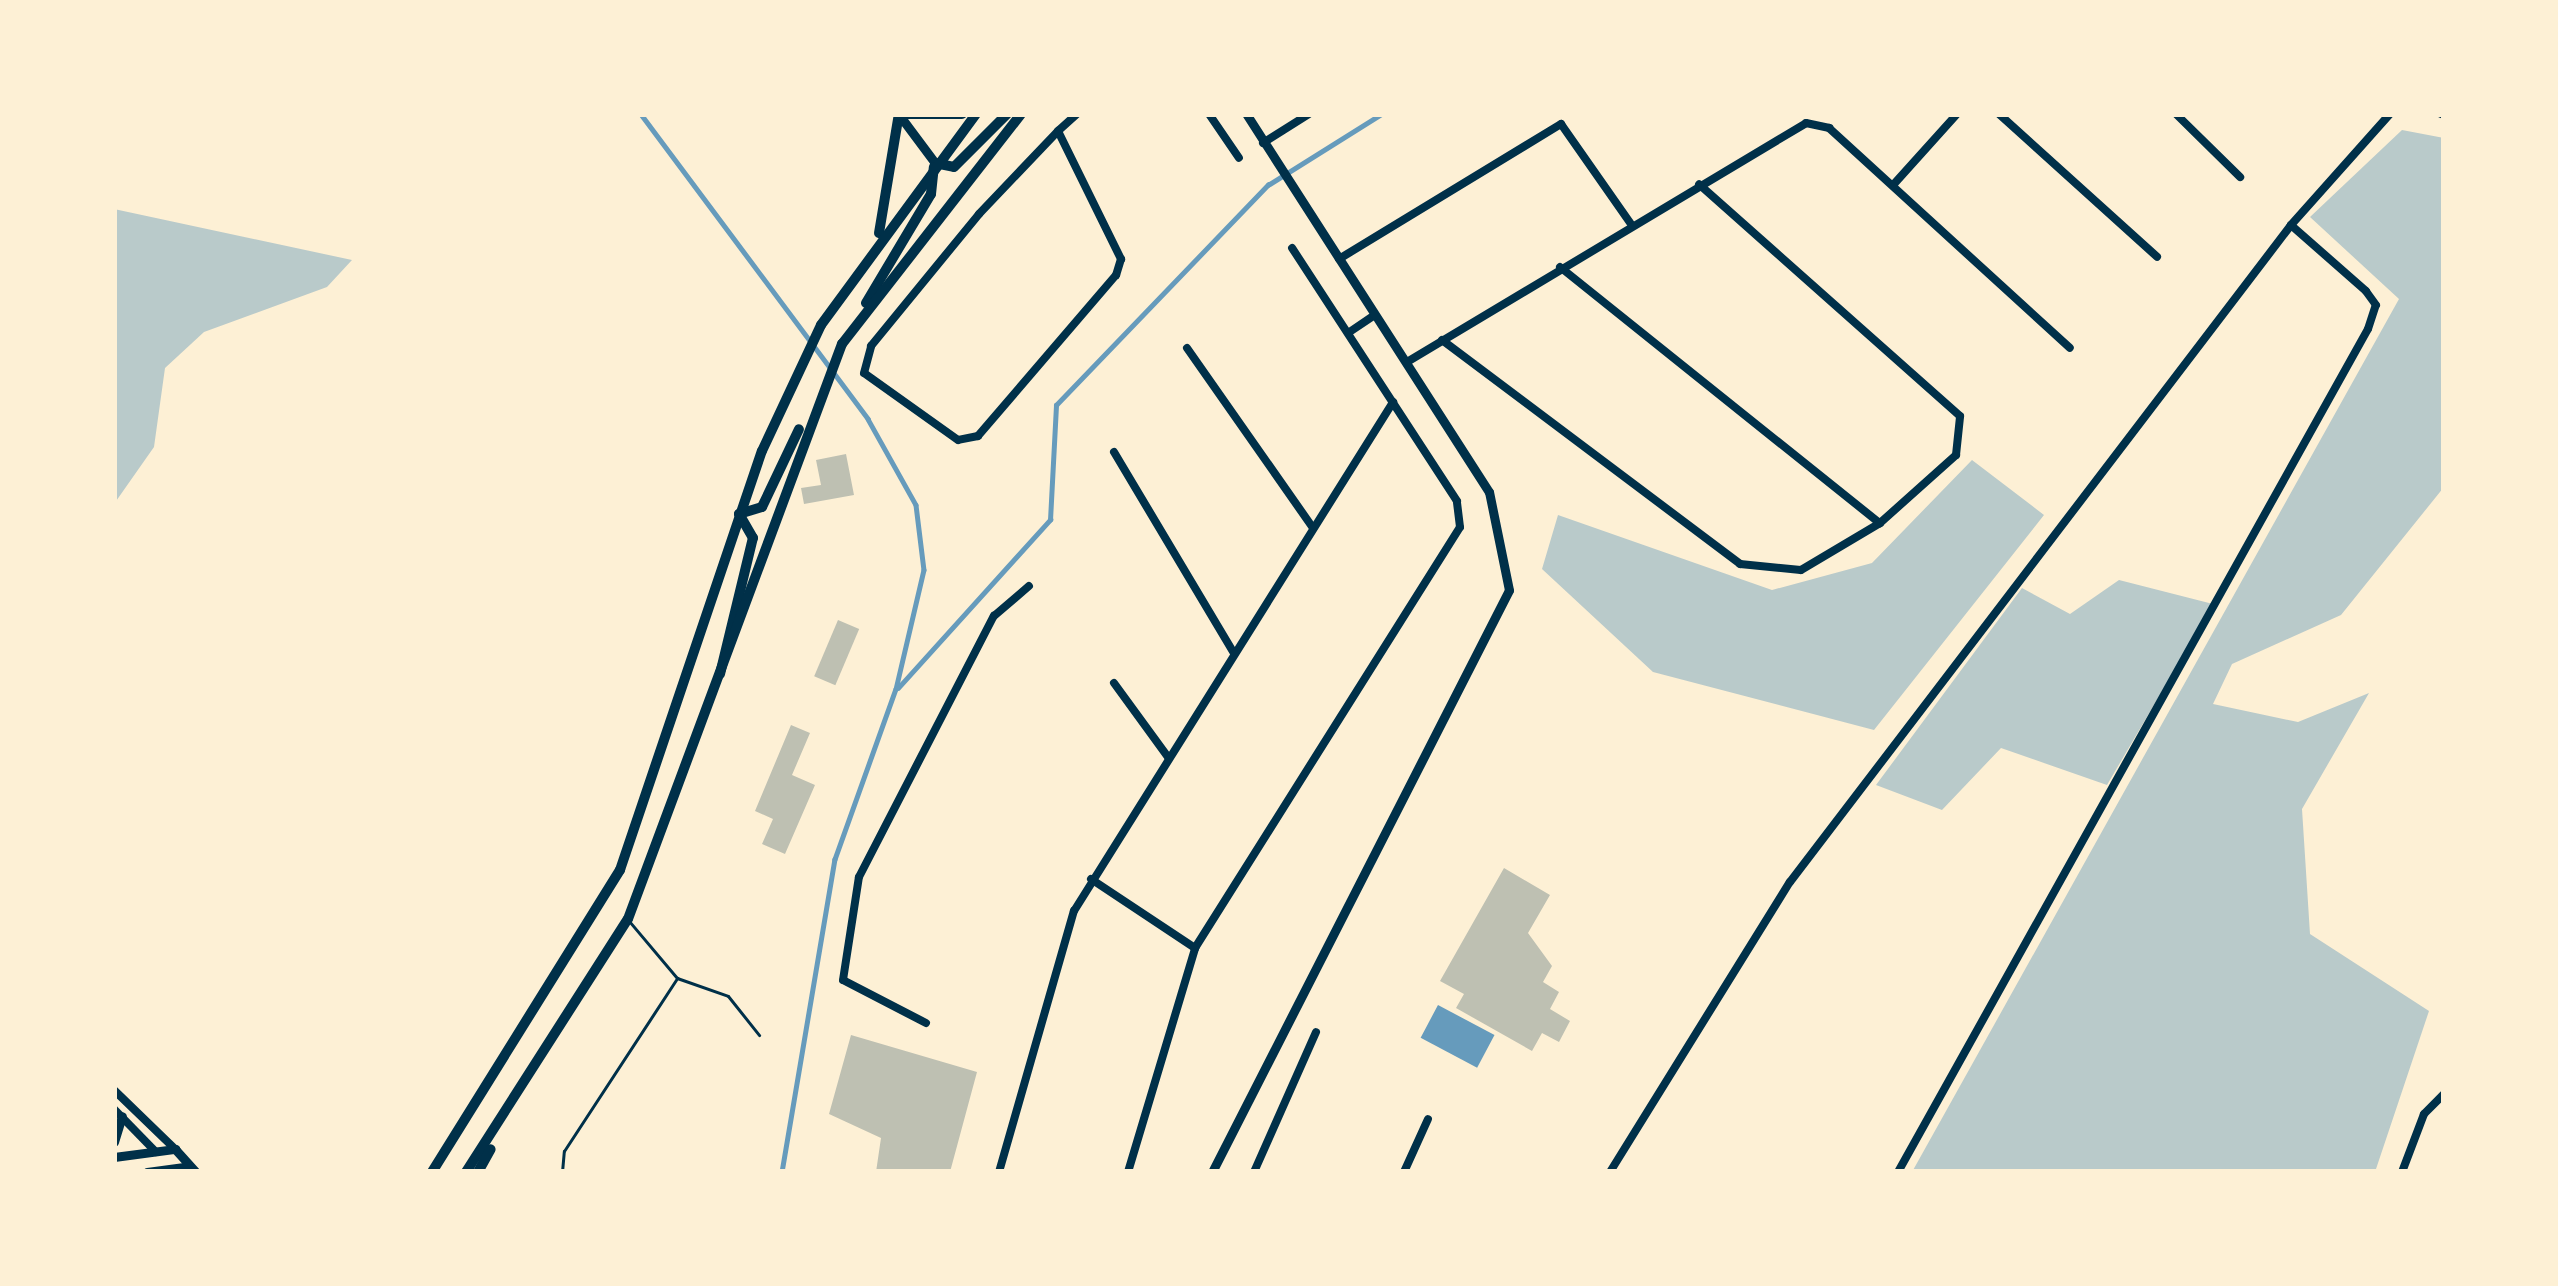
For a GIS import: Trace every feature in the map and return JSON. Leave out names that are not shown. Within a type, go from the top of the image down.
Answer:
[{"type":"main road","points":[[874,247],[896,179],[900,114],[962,114]]},
{"type":"main road","points":[[432,1172],[620,870],[740,514],[821,325],[934,164],[976,114]]},
{"type":"main road","points":[[934,164],[954,167],[1007,114]]},
{"type":"main road","points":[[864,310],[1021,114]]},
{"type":"main road","points":[[740,514],[762,507],[842,344],[931,194],[934,164]]},
{"type":"main road","points":[[478,1172],[628,919],[720,682],[810,407]]},
{"type":"main road","points":[[720,682],[753,538],[740,514]]},
{"type":"main road","points":[[466,1172],[520,1099]]},
{"type":"street","points":[[900,114],[934,164]]},
{"type":"street","points":[[1058,131],[1121,259],[1117,275],[978,436],[958,440],[863,373],[871,346],[1058,131],[1077,114]]},
{"type":"street","points":[[1209,114],[1239,158]]},
{"type":"street","points":[[1212,1172],[1509,590],[1489,492],[1336,261],[1246,114]]},
{"type":"street","points":[[1263,142],[1309,114]]},
{"type":"street","points":[[1894,184],[1957,114]]},
{"type":"street","points":[[1999,114],[2157,257]]},
{"type":"street","points":[[2176,114],[2240,177]]},
{"type":"street","points":[[1610,1172],[1790,882],[2291,224],[2390,114]]},
{"type":"street","points":[[1406,362],[1806,123],[1828,128],[1894,184],[2070,348]]},
{"type":"street","points":[[1336,261],[1561,124],[1631,224]]},
{"type":"street","points":[[1442,340],[1766,573],[1802,570],[1880,523],[1956,455],[1960,416],[1699,184]]},
{"type":"street","points":[[1898,1172],[2368,329],[2376,305],[2366,291],[2291,224]]},
{"type":"street","points":[[1128,1172],[1195,948],[1460,527],[1457,502],[1351,331],[1292,248]]},
{"type":"street","points":[[1559,267],[1880,523]]},
{"type":"street","points":[[1351,331],[1373,316]]},
{"type":"street","points":[[1187,348],[1313,528]]},
{"type":"street","points":[[999,1172],[1090,879],[1393,402]]},
{"type":"street","points":[[1114,452],[1234,652]]},
{"type":"street","points":[[926,1023],[843,980],[859,877],[994,616],[1029,586]]},
{"type":"street","points":[[1114,683],[1168,757]]},
{"type":"street","points":[[1090,879],[1195,948]]},
{"type":"street","points":[[1254,1172],[1316,1032]]},
{"type":"street","points":[[114,1090],[193,1169]]},
{"type":"street","points":[[2402,1172],[2423,1114],[2444,1094]]},
{"type":"street","points":[[114,1142],[118,1112]]},
{"type":"street","points":[[118,1112],[173,1171]]},
{"type":"street","points":[[1404,1172],[1428,1119]]},
{"type":"street","points":[[114,1157],[175,1149]]},
{"type":"street","points":[[147,1172],[193,1169]]},
{"type":"lane","points":[[628,919],[676,978],[728,996],[759,1035]]},
{"type":"lane","points":[[562,1172],[564,1151],[676,978]]},
{"type":"shaded area","points":[[2402,130],[2444,138],[2444,487],[2341,615],[2232,664],[2213,704],[2298,722],[2369,693],[2302,809],[2310,934],[2429,1011],[2375,1172],[1912,1172],[2399,299],[2310,217]]},
{"type":"shaded area","points":[[114,209],[352,260],[327,287],[204,332],[165,368],[154,447],[114,504]]},
{"type":"shaded area","points":[[1972,460],[2044,515],[1874,730],[1653,672],[1542,569],[1558,515],[1772,590],[1872,563]]},
{"type":"shaded area","points":[[2119,580],[2213,604],[2107,785],[2001,748],[1942,810],[1876,785],[2022,588],[2070,614]]},
{"type":"water","points":[[1438,1005],[1495,1035],[1477,1068],[1421,1038]]},
{"type":"building","points":[[846,454],[854,495],[804,504],[801,488],[821,485],[816,460]]},
{"type":"building","points":[[838,620],[859,629],[835,685],[814,676]]},
{"type":"building","points":[[791,725],[810,733],[792,775],[815,785],[785,854],[762,844],[773,819],[755,811]]},
{"type":"building","points":[[1504,868],[1550,895],[1528,933],[1552,966],[1543,982],[1559,992],[1550,1009],[1570,1021],[1559,1042],[1542,1033],[1532,1051],[1456,1008],[1464,994],[1440,981]]},
{"type":"building","points":[[851,1035],[977,1072],[950,1172],[876,1172],[881,1138],[829,1114]]},
{"type":"waterway","points":[[641,114],[868,419],[916,505],[924,570],[896,689],[835,859],[782,1172]]},
{"type":"waterway","points":[[898,688],[1050,520],[1056,405],[1268,185],[1381,114]]}]
